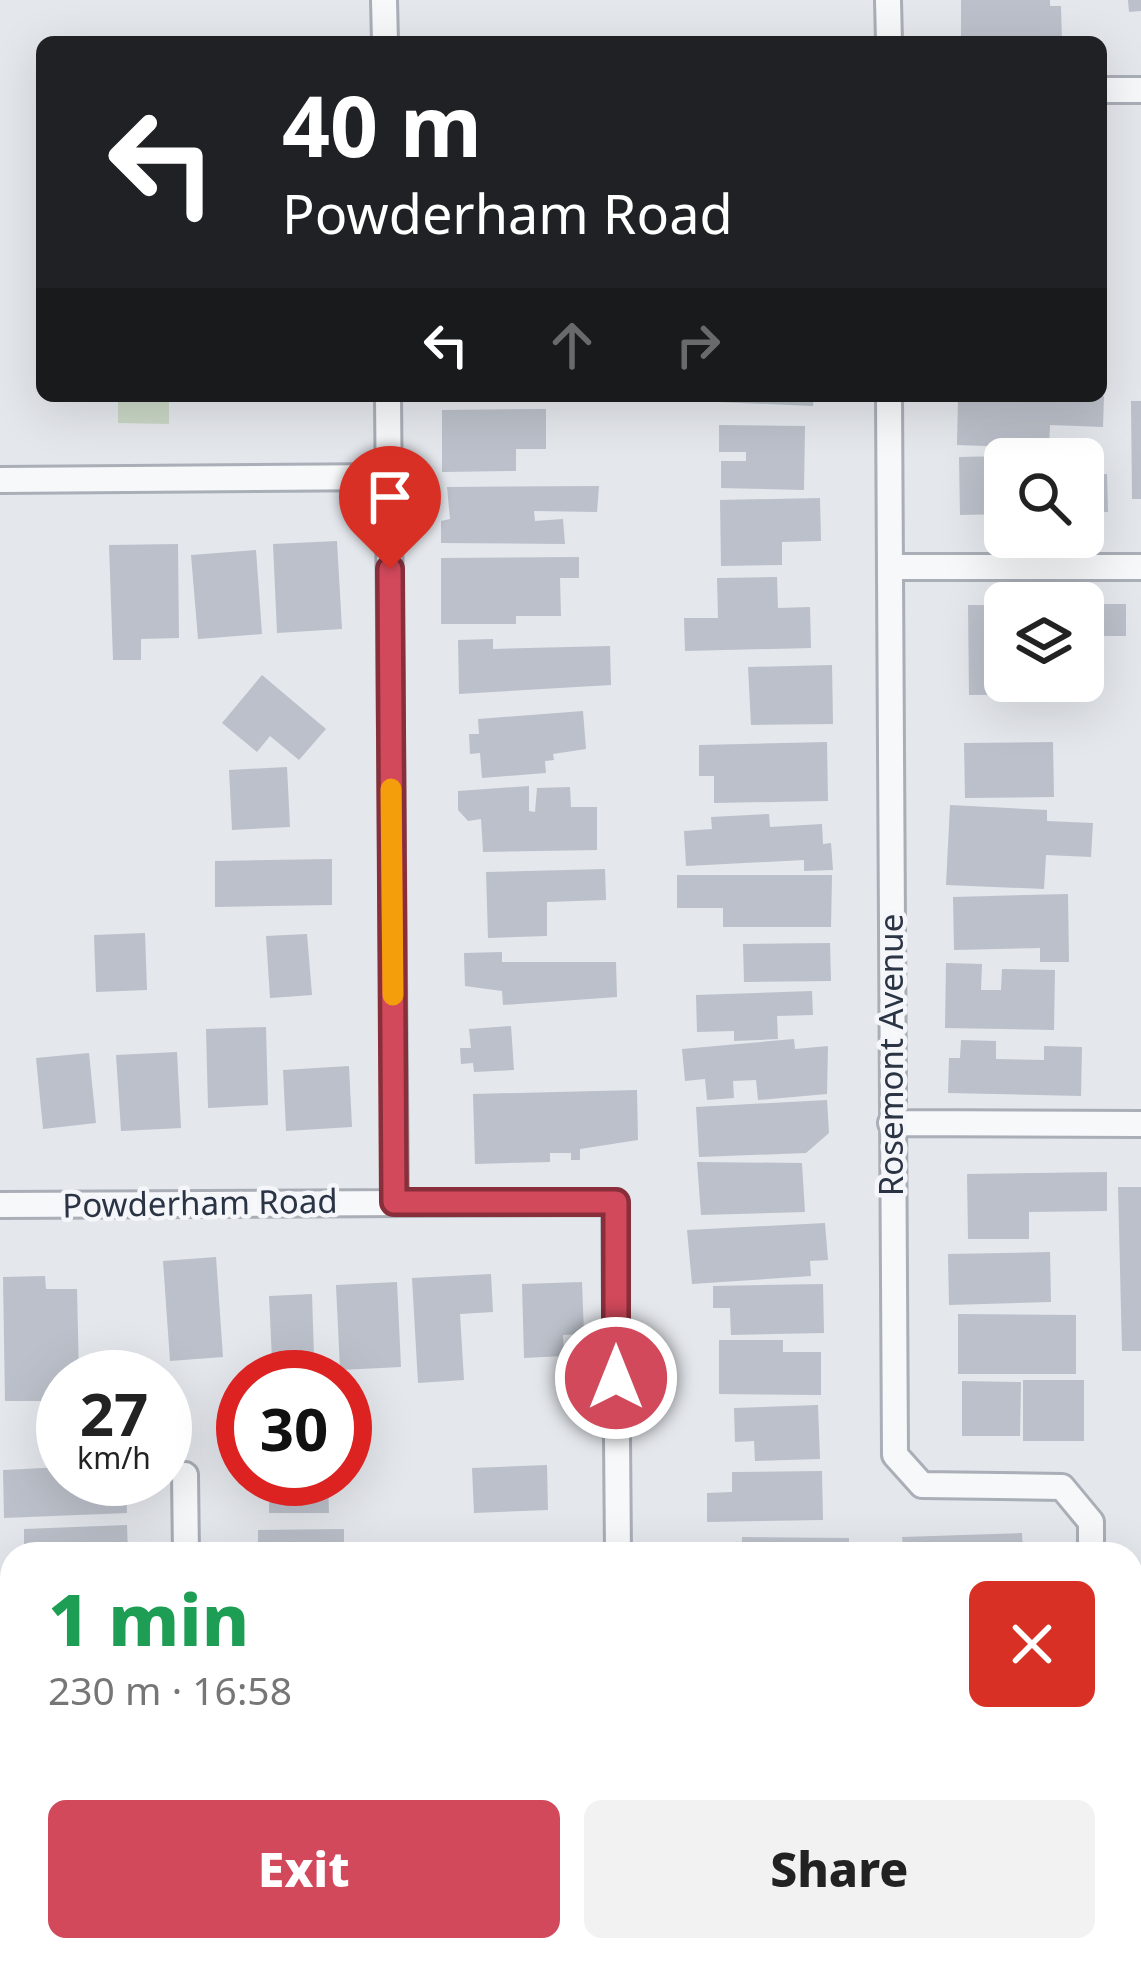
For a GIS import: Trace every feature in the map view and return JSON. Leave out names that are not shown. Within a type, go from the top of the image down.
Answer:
[{"type":"street","points":[[384,0],[385,36]]},
{"type":"street","points":[[888,0],[889,36]]},
{"type":"street","points":[[1107,90],[1141,90]]},
{"type":"street","points":[[388,402],[394,1202]]},
{"type":"street","name":"Rosemont Avenue","points":[[889,402],[895,1455],[922,1485],[1062,1487],[1091,1522],[1091,1542]]},
{"type":"street","points":[[0,480],[389,477]]},
{"type":"street","points":[[890,567],[1141,567]]},
{"type":"street","points":[[891,1124],[1141,1124]]},
{"type":"street","name":"Powderham Road","points":[[0,1205],[616,1202],[618,1542]]},
{"type":"street","points":[[185,1506],[186,1542]]},
{"type":"green space","points":[[118,402],[169,402],[169,424],[118,423]]},
{"type":"building","points":[[961,0],[1050,0],[1050,6],[1061,6],[1062,36],[961,36]]},
{"type":"building","points":[[1128,0],[1141,0],[1141,11],[1129,12]]},
{"type":"building","points":[[1131,401],[1141,401],[1141,499],[1132,499]]},
{"type":"building","points":[[719,402],[813,402],[813,406]]},
{"type":"building","points":[[958,402],[1104,402],[1103,427],[1050,425],[1049,438],[984,438],[984,446],[957,445]]},
{"type":"building","points":[[546,409],[546,449],[516,449],[516,471],[442,472],[442,410]]},
{"type":"building","points":[[719,425],[805,426],[804,490],[721,488],[721,461],[746,461],[746,452],[719,452]]},
{"type":"building","points":[[984,456],[984,514],[960,515],[959,457]]},
{"type":"building","points":[[1107,474],[1108,512],[1104,512]]},
{"type":"building","points":[[599,486],[597,512],[534,511],[535,521],[563,519],[565,544],[441,543],[441,521],[450,519],[447,487]]},
{"type":"building","points":[[820,498],[821,541],[782,542],[782,565],[721,566],[720,500]]},
{"type":"building","points":[[337,541],[342,629],[277,633],[273,544]]},
{"type":"building","points":[[178,544],[179,638],[141,639],[141,660],[113,660],[109,545]]},
{"type":"building","points":[[256,550],[262,634],[198,639],[191,555]]},
{"type":"building","points":[[579,557],[579,578],[560,578],[561,616],[516,616],[516,624],[441,624],[441,558]]},
{"type":"building","points":[[777,577],[778,608],[810,607],[811,648],[685,651],[684,618],[718,618],[717,578]]},
{"type":"building","points":[[1104,604],[1126,604],[1126,636],[1104,636]]},
{"type":"building","points":[[968,605],[984,605],[984,695],[969,695]]},
{"type":"building","points":[[493,639],[493,649],[610,646],[611,685],[459,694],[458,640]]},
{"type":"building","points":[[832,665],[833,724],[751,725],[748,667]]},
{"type":"building","points":[[262,675],[326,729],[299,760],[270,736],[257,752],[222,723]]},
{"type":"building","points":[[583,711],[586,749],[553,754],[554,760],[545,761],[546,773],[482,778],[480,753],[470,754],[469,734],[479,734],[478,719]]},
{"type":"building","points":[[827,742],[828,801],[714,803],[714,776],[699,776],[699,745]]},
{"type":"building","points":[[1053,742],[1054,797],[965,798],[964,743]]},
{"type":"building","points":[[287,767],[290,827],[232,830],[229,770]]},
{"type":"building","points":[[529,786],[529,811],[535,812],[537,788],[570,787],[571,807],[597,807],[597,850],[483,852],[481,819],[468,821],[458,810],[458,791]]},
{"type":"building","points":[[950,805],[1047,810],[1047,821],[1093,823],[1091,857],[1046,855],[1044,889],[946,885]]},
{"type":"building","points":[[769,814],[770,827],[822,824],[823,844],[831,843],[833,870],[804,871],[804,860],[686,866],[684,831],[712,829],[711,817]]},
{"type":"building","points":[[332,859],[332,905],[215,907],[215,861]]},
{"type":"building","points":[[605,869],[606,900],[547,902],[547,936],[488,938],[486,872]]},
{"type":"building","points":[[677,875],[832,875],[831,927],[723,927],[723,908],[677,908]]},
{"type":"building","points":[[1068,894],[1069,962],[1040,962],[1040,948],[954,950],[953,897]]},
{"type":"building","points":[[145,933],[147,990],[96,992],[94,935]]},
{"type":"building","points":[[307,934],[312,995],[270,998],[266,936]]},
{"type":"building","points":[[830,943],[831,981],[744,982],[743,944]]},
{"type":"building","points":[[502,952],[502,962],[616,962],[617,997],[503,1005],[502,991],[465,986],[464,953]]},
{"type":"building","points":[[946,963],[982,964],[981,990],[1001,990],[1002,969],[1055,970],[1054,1030],[945,1028]]},
{"type":"building","points":[[812,991],[813,1015],[777,1016],[778,1039],[734,1041],[734,1031],[697,1032],[696,995]]},
{"type":"building","points":[[511,1026],[514,1070],[474,1072],[473,1063],[461,1064],[460,1048],[471,1048],[469,1029]]},
{"type":"building","points":[[266,1027],[268,1105],[208,1108],[206,1029]]},
{"type":"building","points":[[794,1039],[795,1049],[828,1046],[827,1094],[758,1100],[756,1080],[733,1081],[734,1098],[707,1100],[705,1079],[685,1081],[682,1049]]},
{"type":"building","points":[[961,1040],[996,1041],[996,1059],[1044,1060],[1044,1046],[1082,1047],[1081,1096],[948,1093],[949,1058],[960,1058]]},
{"type":"building","points":[[177,1052],[181,1128],[121,1131],[116,1055]]},
{"type":"building","points":[[89,1053],[96,1123],[43,1129],[36,1058]]},
{"type":"building","points":[[349,1066],[352,1127],[286,1131],[283,1070]]},
{"type":"building","points":[[637,1090],[638,1140],[580,1149],[580,1160],[571,1160],[571,1153],[550,1153],[550,1162],[475,1164],[473,1094]]},
{"type":"building","points":[[827,1100],[829,1133],[806,1153],[699,1157],[696,1107]]},
{"type":"building","points":[[697,1162],[802,1163],[805,1212],[701,1215]]},
{"type":"building","points":[[1107,1172],[1107,1211],[1029,1212],[1029,1239],[968,1239],[967,1174]]},
{"type":"building","points":[[1118,1187],[1141,1187],[1141,1351],[1122,1351]]},
{"type":"building","points":[[825,1223],[828,1260],[810,1261],[811,1276],[692,1284],[687,1230]]},
{"type":"building","points":[[1050,1252],[1051,1302],[949,1305],[948,1254]]},
{"type":"building","points":[[216,1257],[223,1350],[216,1350],[216,1358],[192,1359],[192,1350],[169,1350],[163,1261]]},
{"type":"building","points":[[491,1274],[493,1312],[460,1314],[464,1380],[418,1383],[412,1278]]},
{"type":"building","points":[[45,1276],[46,1289],[77,1289],[78,1350],[36,1350],[36,1401],[5,1401],[3,1277]]},
{"type":"building","points":[[397,1282],[401,1367],[372,1368],[372,1350],[339,1350],[336,1285]]},
{"type":"building","points":[[582,1282],[584,1334],[563,1335],[564,1356],[524,1358],[522,1284]]},
{"type":"building","points":[[823,1284],[824,1333],[731,1335],[730,1308],[713,1308],[713,1286]]},
{"type":"building","points":[[312,1294],[314,1350],[272,1350],[269,1296]]},
{"type":"building","points":[[958,1314],[1076,1315],[1076,1374],[958,1374]]},
{"type":"building","points":[[719,1340],[783,1340],[783,1352],[821,1352],[821,1395],[719,1394]]},
{"type":"building","points":[[1023,1380],[1084,1380],[1084,1441],[1023,1441]]},
{"type":"building","points":[[962,1381],[1021,1382],[1020,1436],[962,1436]]},
{"type":"building","points":[[818,1405],[820,1459],[755,1461],[754,1441],[735,1442],[734,1408]]},
{"type":"building","points":[[547,1465],[548,1510],[474,1513],[472,1468]]},
{"type":"building","points":[[36,1468],[36,1506],[127,1506],[127,1513],[4,1518],[3,1470]]},
{"type":"building","points":[[822,1471],[823,1520],[707,1522],[707,1493],[732,1492],[732,1472]]},
{"type":"building","points":[[269,1506],[329,1506],[329,1513],[269,1513]]},
{"type":"building","points":[[127,1525],[128,1542],[24,1542],[24,1529]]},
{"type":"building","points":[[344,1529],[344,1542],[258,1542],[258,1530]]},
{"type":"building","points":[[1022,1533],[1022,1542],[903,1542],[902,1537]]},
{"type":"building","points":[[742,1537],[849,1538],[849,1542],[742,1542]]},
{"type":"slow traffic","points":[[391,789],[393,995]]},
{"type":"route","points":[[390,569],[394,1202],[616,1202],[616,1378]]}]
